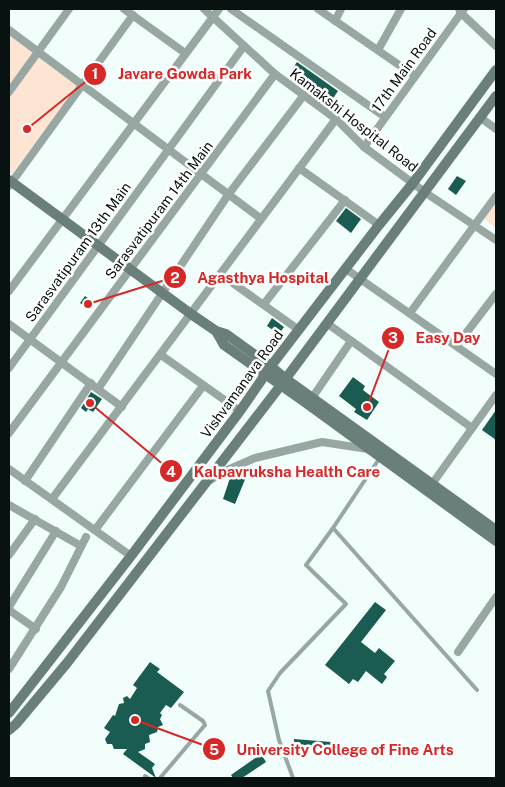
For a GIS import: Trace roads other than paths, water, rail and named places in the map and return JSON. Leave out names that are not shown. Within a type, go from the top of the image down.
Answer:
[{"type":"main road","name":"Vishvamanava Road","points":[[9,713],[131,556],[268,371],[413,183],[496,70]]},
{"type":"main road","points":[[9,730],[67,662],[328,324],[359,278],[426,192],[496,96]]},
{"type":"main road","points":[[10,183],[216,331],[224,345],[268,371],[370,450],[496,542]]},
{"type":"main road","points":[[283,382],[312,398],[496,530]]},
{"type":"street","points":[[9,92],[69,9]]},
{"type":"street","points":[[124,9],[185,53]]},
{"type":"street","name":"Kamakshi Hospital Road","points":[[204,9],[275,74],[336,119],[364,147],[496,240]]},
{"type":"street","points":[[9,291],[219,9]]},
{"type":"street","points":[[231,9],[385,118]]},
{"type":"street","points":[[318,9],[416,76]]},
{"type":"street","points":[[335,21],[341,9]]},
{"type":"street","points":[[378,50],[401,9]]},
{"type":"street","points":[[461,10],[496,46]]},
{"type":"street","name":"17th Main Road","points":[[364,147],[461,10]]},
{"type":"street","points":[[10,183],[133,15]]},
{"type":"street","points":[[9,30],[260,218]]},
{"type":"street","name":"Sarasvatipuram 13th Main","points":[[9,368],[244,46]]},
{"type":"street","name":"Sarasvatipuram 14th Main","points":[[9,433],[275,74]]},
{"type":"street","points":[[98,389],[228,195],[304,95]]},
{"type":"street","points":[[481,118],[496,129]]},
{"type":"street","points":[[52,499],[161,355],[260,218],[336,119]]},
{"type":"street","points":[[299,168],[379,225]]},
{"type":"street","points":[[410,313],[496,196]]},
{"type":"street","points":[[264,304],[345,200]]},
{"type":"street","points":[[346,268],[496,374]]},
{"type":"street","points":[[220,274],[299,330]]},
{"type":"street","points":[[457,346],[496,294]]},
{"type":"street","points":[[9,324],[122,407]]},
{"type":"street","points":[[328,324],[472,428]]},
{"type":"street","points":[[312,398],[351,341]]},
{"type":"street","points":[[161,355],[240,411]]},
{"type":"street","points":[[26,481],[91,383]]},
{"type":"street","points":[[95,530],[203,386]]},
{"type":"street","points":[[432,484],[496,396]]},
{"type":"street","points":[[204,484],[225,471],[255,458],[322,442],[370,450]]},
{"type":"street","points":[[9,469],[131,556]]},
{"type":"street","points":[[9,504],[81,546]]},
{"type":"street","points":[[9,555],[35,519]]},
{"type":"street","points":[[36,629],[9,608],[56,531]]},
{"type":"street","points":[[9,669],[61,587],[86,537]]},
{"type":"street","points":[[458,652],[496,597]]},
{"type":"lane","points":[[293,778],[279,740],[268,691],[280,673],[346,604],[306,565],[380,457]]},
{"type":"lane","points":[[333,528],[477,690]]},
{"type":"lane","points":[[160,778],[205,725],[203,720],[180,705]]},
{"type":"place","name":"Javare Gowda Park","points":[[27,129]]},
{"type":"place","name":"Agasthya Hospital","points":[[88,304]]},
{"type":"place","name":"Kalpavruksha Health Care","points":[[90,403]]},
{"type":"place","name":"Easy Day","points":[[367,407]]},
{"type":"place","name":"University College of Fine Arts","points":[[135,720]]}]
